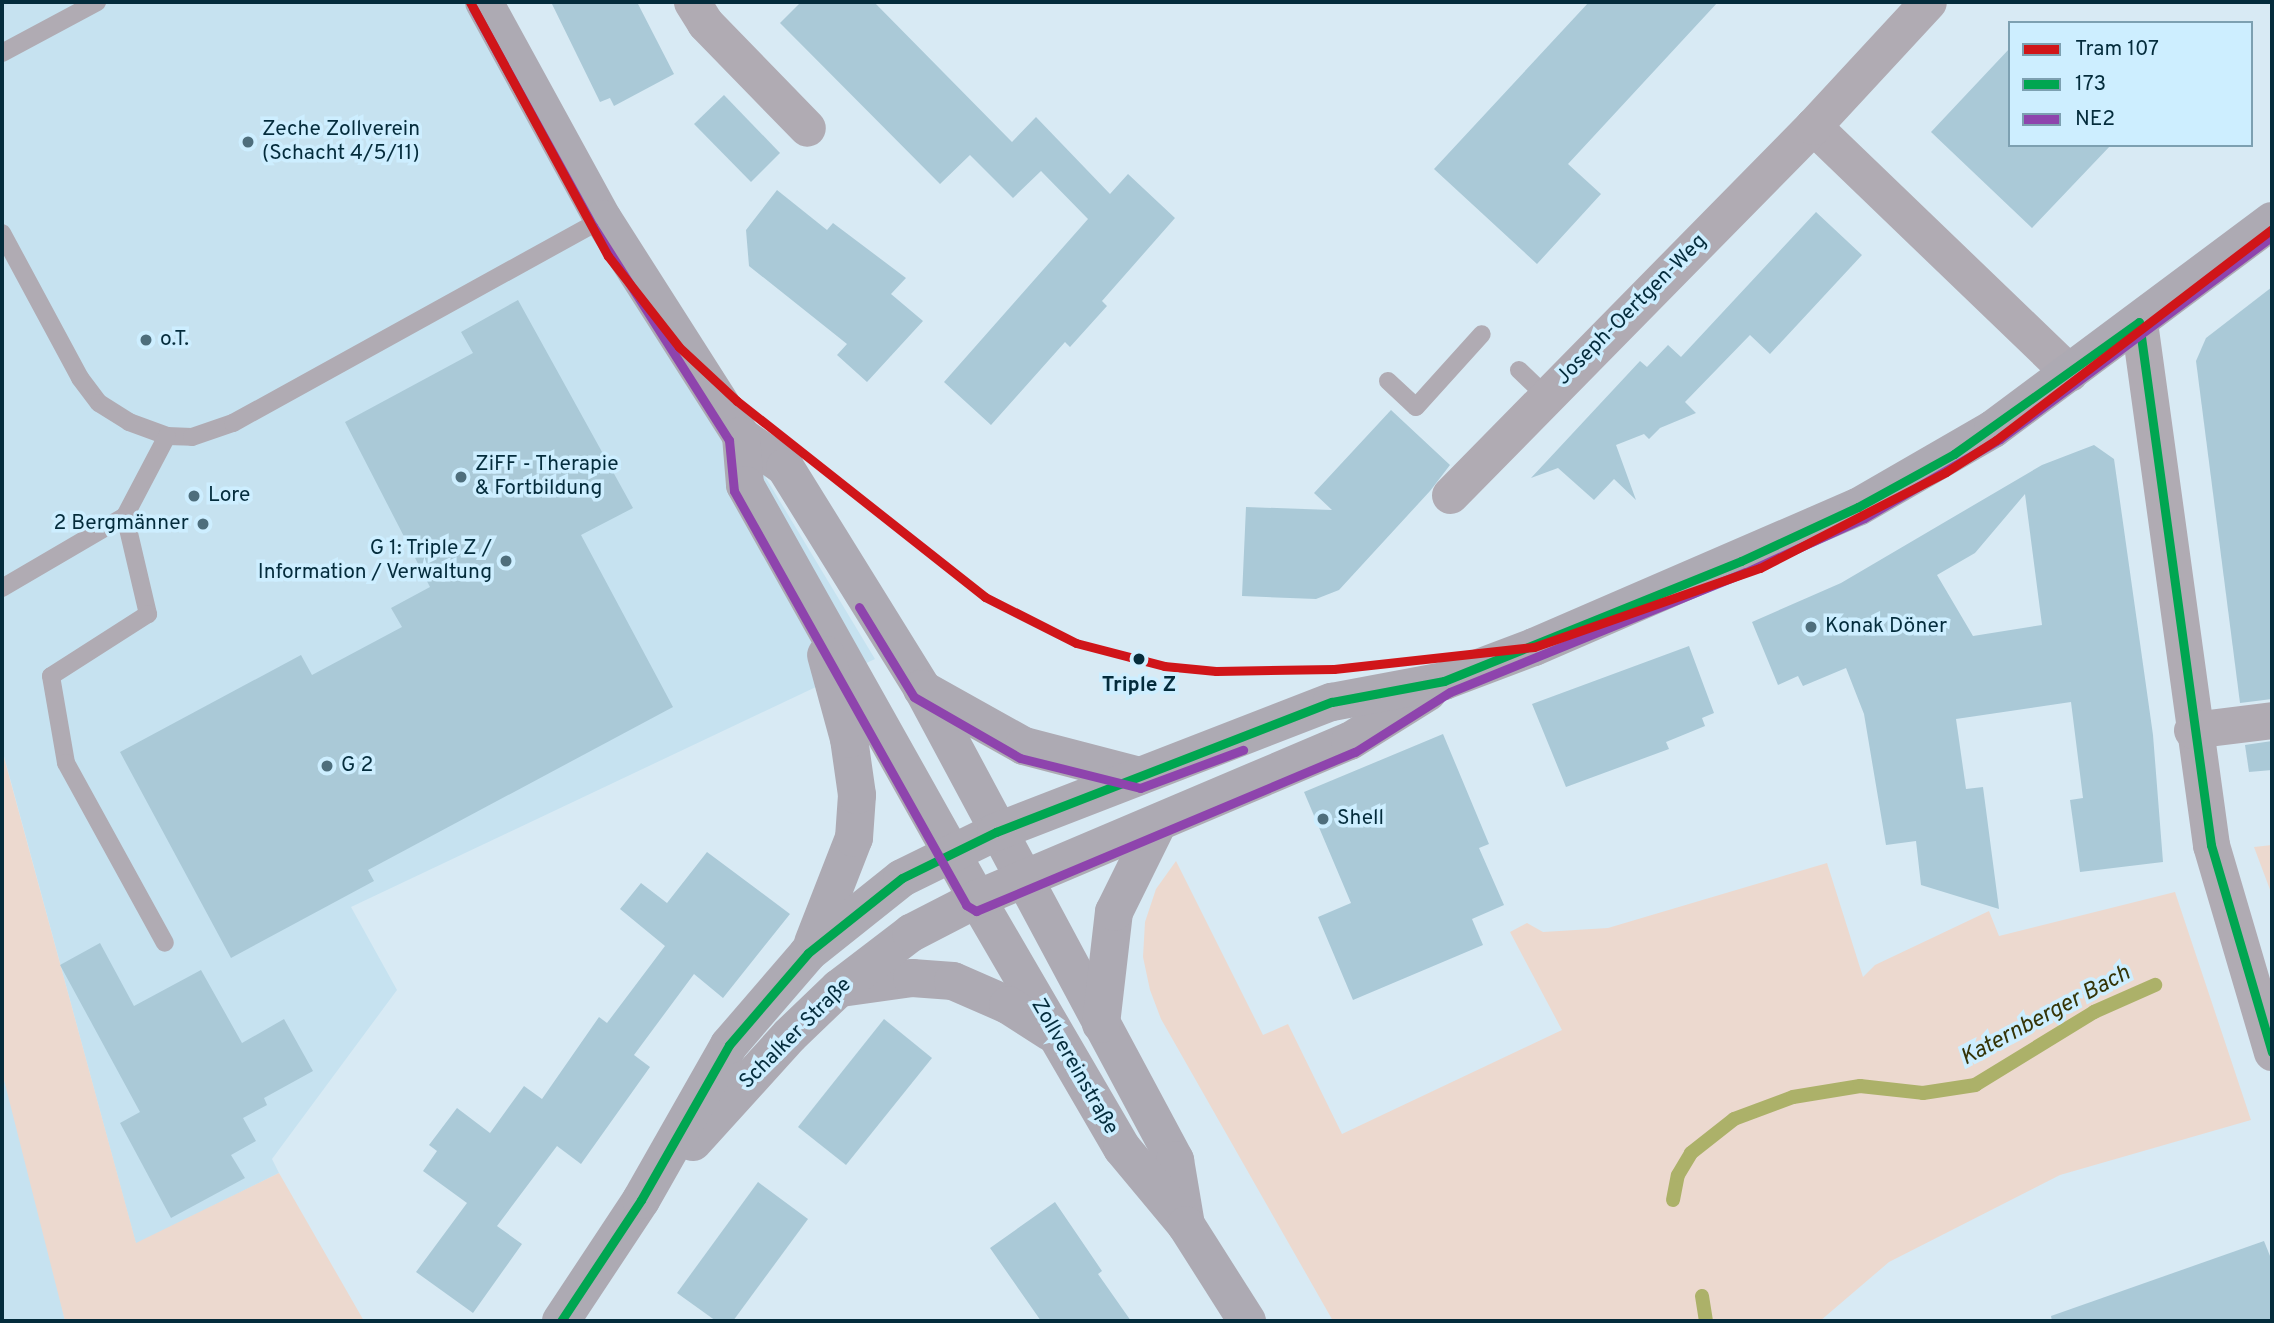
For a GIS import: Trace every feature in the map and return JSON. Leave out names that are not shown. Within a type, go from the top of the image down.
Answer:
[{"type":"main road","points":[[484,2],[603,219],[741,436],[745,485],[813,605],[849,739],[857,795],[854,838],[808,953]]},
{"type":"main road","points":[[1444,681],[1741,561],[1858,507],[1954,454],[2070,373],[2272,221]]},
{"type":"main road","name":"Zollvereinstraße","points":[[741,436],[785,467],[922,688],[996,832],[1175,1160],[1186,1225]]},
{"type":"main road","name":"Zollvereinstraße","points":[[813,605],[977,899],[1122,1148],[1186,1225],[1247,1321]]},
{"type":"main road","name":"Schalker Straße","points":[[561,1321],[641,1200],[729,1045],[808,953],[883,892],[952,852],[996,832],[1332,702],[1444,681]]},
{"type":"main road","name":"Schalker Straße","points":[[641,1200],[771,1055],[839,988],[911,933],[977,899],[1350,741],[1444,681]]},
{"type":"main road","points":[[922,688],[1024,746],[1139,776]]},
{"type":"main road","points":[[1101,1024],[1114,912],[1157,825]]},
{"type":"main road","points":[[839,988],[912,978],[953,981],[1009,1005],[1056,1036]]},
{"type":"street","points":[[692,2],[705,23],[807,128]]},
{"type":"street","name":"Joseph-Oertgen-Weg","points":[[1450,495],[1813,126],[1928,2]]},
{"type":"street","points":[[1813,126],[2070,373]]},
{"type":"street","points":[[2139,322],[2192,730],[2222,894],[2272,1052]]},
{"type":"street","points":[[2192,730],[2272,720]]},
{"type":"lane","points":[[2,52],[97,2]]},
{"type":"lane","points":[[2,233],[80,378],[99,403],[129,422],[167,436],[192,437],[233,423],[603,219]]},
{"type":"lane","points":[[1388,381],[1416,407],[1482,334]]},
{"type":"lane","points":[[1519,370],[1547,397]]},
{"type":"lane","points":[[2,588],[125,516],[167,436]]},
{"type":"lane","points":[[125,516],[148,614],[51,676],[66,763],[165,943]]},
{"type":"shaded area","points":[[2,2],[479,2],[875,659],[351,907],[397,990],[272,1159],[279,1173],[136,1244],[2,749]]},
{"type":"shaded area","points":[[2,750],[136,1243],[279,1173],[364,1321],[65,1321],[2,1072]]},
{"type":"shaded area","points":[[2272,845],[2272,895],[2254,847]]},
{"type":"shaded area","points":[[1176,861],[1263,1035],[1288,1024],[1342,1134],[1562,1030],[1510,932],[1527,923],[1543,932],[1608,928],[1827,863],[1863,977],[1875,965],[1989,911],[1999,936],[2175,892],[2251,1120],[2060,1175],[1889,1262],[1820,1321],[1333,1321],[1161,1019],[1150,990],[1143,957],[1145,922],[1156,889]]},
{"type":"shaded area","points":[[2,1072],[42,1216],[65,1321],[2,1321]]},
{"type":"building","points":[[551,2],[637,2],[674,74],[614,106],[610,98],[600,102]]},
{"type":"building","points":[[801,2],[874,2],[1012,142],[1036,117],[1110,194],[1128,174],[1175,218],[1102,301],[1107,306],[1070,347],[1065,342],[991,425],[944,382],[1088,219],[1041,171],[1013,198],[970,155],[940,184],[780,23]]},
{"type":"building","points":[[1589,2],[1718,2],[1568,164],[1601,194],[1537,264],[1434,169]]},
{"type":"building","points":[[2008,50],[2008,147],[2109,147],[2032,228],[1931,132]]},
{"type":"building","points":[[724,95],[780,153],[751,182],[694,124]]},
{"type":"building","points":[[777,190],[827,230],[833,223],[906,278],[891,294],[923,321],[867,382],[837,355],[847,344],[749,266],[746,230]]},
{"type":"building","points":[[1816,212],[1862,255],[1770,354],[1750,335],[1685,402],[1696,413],[1660,428],[1649,439],[1644,434],[1616,445],[1636,500],[1614,479],[1594,500],[1558,468],[1531,478],[1640,361],[1647,367],[1668,345],[1681,357]]},
{"type":"building","points":[[2272,287],[2272,699],[2240,703],[2196,361],[2206,338]]},
{"type":"building","points":[[518,300],[633,508],[581,535],[673,707],[368,870],[374,881],[231,958],[120,752],[301,655],[312,675],[402,627],[391,608],[430,587],[345,422],[473,353],[461,332]]},
{"type":"building","points":[[1391,410],[1450,465],[1430,491],[1339,590],[1316,599],[1242,596],[1246,507],[1332,510],[1314,493]]},
{"type":"building","points":[[2094,445],[2114,459],[2153,735],[2163,862],[2080,872],[2070,800],[2083,798],[2071,702],[1956,719],[1966,789],[1983,787],[1999,909],[1921,885],[1916,841],[1886,845],[1864,714],[1846,668],[1803,686],[1798,676],[1778,685],[1752,622],[1841,583],[2042,465]],"holes":[[[2025,494],[2042,625],[1973,636],[1937,575],[1975,553]]]},
{"type":"building","points":[[1689,646],[1714,713],[1702,718],[1705,726],[1666,742],[1669,749],[1566,787],[1532,704]]},
{"type":"building","points":[[1443,734],[1489,844],[1479,848],[1504,905],[1472,919],[1483,945],[1353,1000],[1318,917],[1351,903],[1304,792]]},
{"type":"building","points":[[2272,741],[2272,770],[2249,772],[2245,745]]},
{"type":"building","points":[[707,852],[790,914],[723,998],[694,974],[634,1055],[650,1067],[581,1164],[557,1146],[497,1226],[522,1244],[473,1313],[416,1272],[467,1203],[423,1171],[437,1151],[429,1145],[457,1108],[490,1133],[524,1086],[542,1099],[599,1017],[607,1023],[665,946],[620,909],[641,883],[667,903]]},
{"type":"building","points":[[100,943],[134,1006],[201,970],[242,1043],[284,1019],[313,1071],[264,1098],[267,1105],[243,1118],[256,1141],[231,1155],[245,1178],[171,1218],[120,1123],[140,1112],[60,965]]},
{"type":"building","points":[[884,1019],[932,1058],[846,1165],[798,1127]]},
{"type":"building","points":[[758,1182],[808,1219],[733,1321],[716,1321],[677,1293]]},
{"type":"building","points":[[1055,1202],[1102,1271],[1098,1274],[1131,1321],[1041,1321],[990,1248]]},
{"type":"building","points":[[2264,1241],[2272,1261],[2272,1321],[2052,1321],[2051,1316]]},
{"type":"waterway","name":"Katernberger Bach","points":[[1673,1200],[1678,1175],[1691,1153],[1734,1119],[1793,1097],[1860,1086],[1923,1093],[1975,1085],[2094,1012],[2155,985]]},
{"type":"waterway","name":"Katernberger Bach","points":[[1702,1296],[1706,1321]]},
{"type":"tram line","name":"107","points":[[470,2],[608,256],[679,347],[737,401],[985,597],[1076,643],[1164,666],[1216,671],[1334,669],[1534,647],[1760,568],[1946,472],[1996,440],[2272,229]]},
{"type":"transit line","name":"NE2","points":[[473,8],[593,226],[729,440],[734,491],[966,905],[976,911],[1355,752],[1450,692],[1746,572],[1864,518],[2000,439],[2272,236]]},
{"type":"transit line","name":"173","points":[[2139,322],[2211,845],[2272,1052]]},
{"type":"transit line","name":"173","points":[[561,1321],[641,1200],[729,1045],[808,953],[902,878],[996,832],[1332,702],[1444,681],[1741,561],[1858,507],[1954,454],[2139,322]]},
{"type":"transit line","name":"NE2","points":[[859,607],[914,697],[1020,758],[1140,788],[1243,750]]},
{"type":"place","name":"Zeche Zollverein (Schacht 4/5/11)","points":[[248,142]]},
{"type":"place","name":"o.T.","points":[[146,340]]},
{"type":"place","name":"ZiFF - Therapie & Fortbildung","points":[[461,477]]},
{"type":"place","name":"Lore","points":[[194,496]]},
{"type":"place","name":"2 Bergmänner","points":[[203,524]]},
{"type":"place","name":"G 1: Triple Z / Information / Verwaltung","points":[[506,561]]},
{"type":"place","name":"Konak Döner","points":[[1811,627]]},
{"type":"place","name":"Triple Z","points":[[1139,659]]},
{"type":"place","name":"G 2","points":[[327,766]]},
{"type":"place","name":"Shell","points":[[1323,819]]}]
